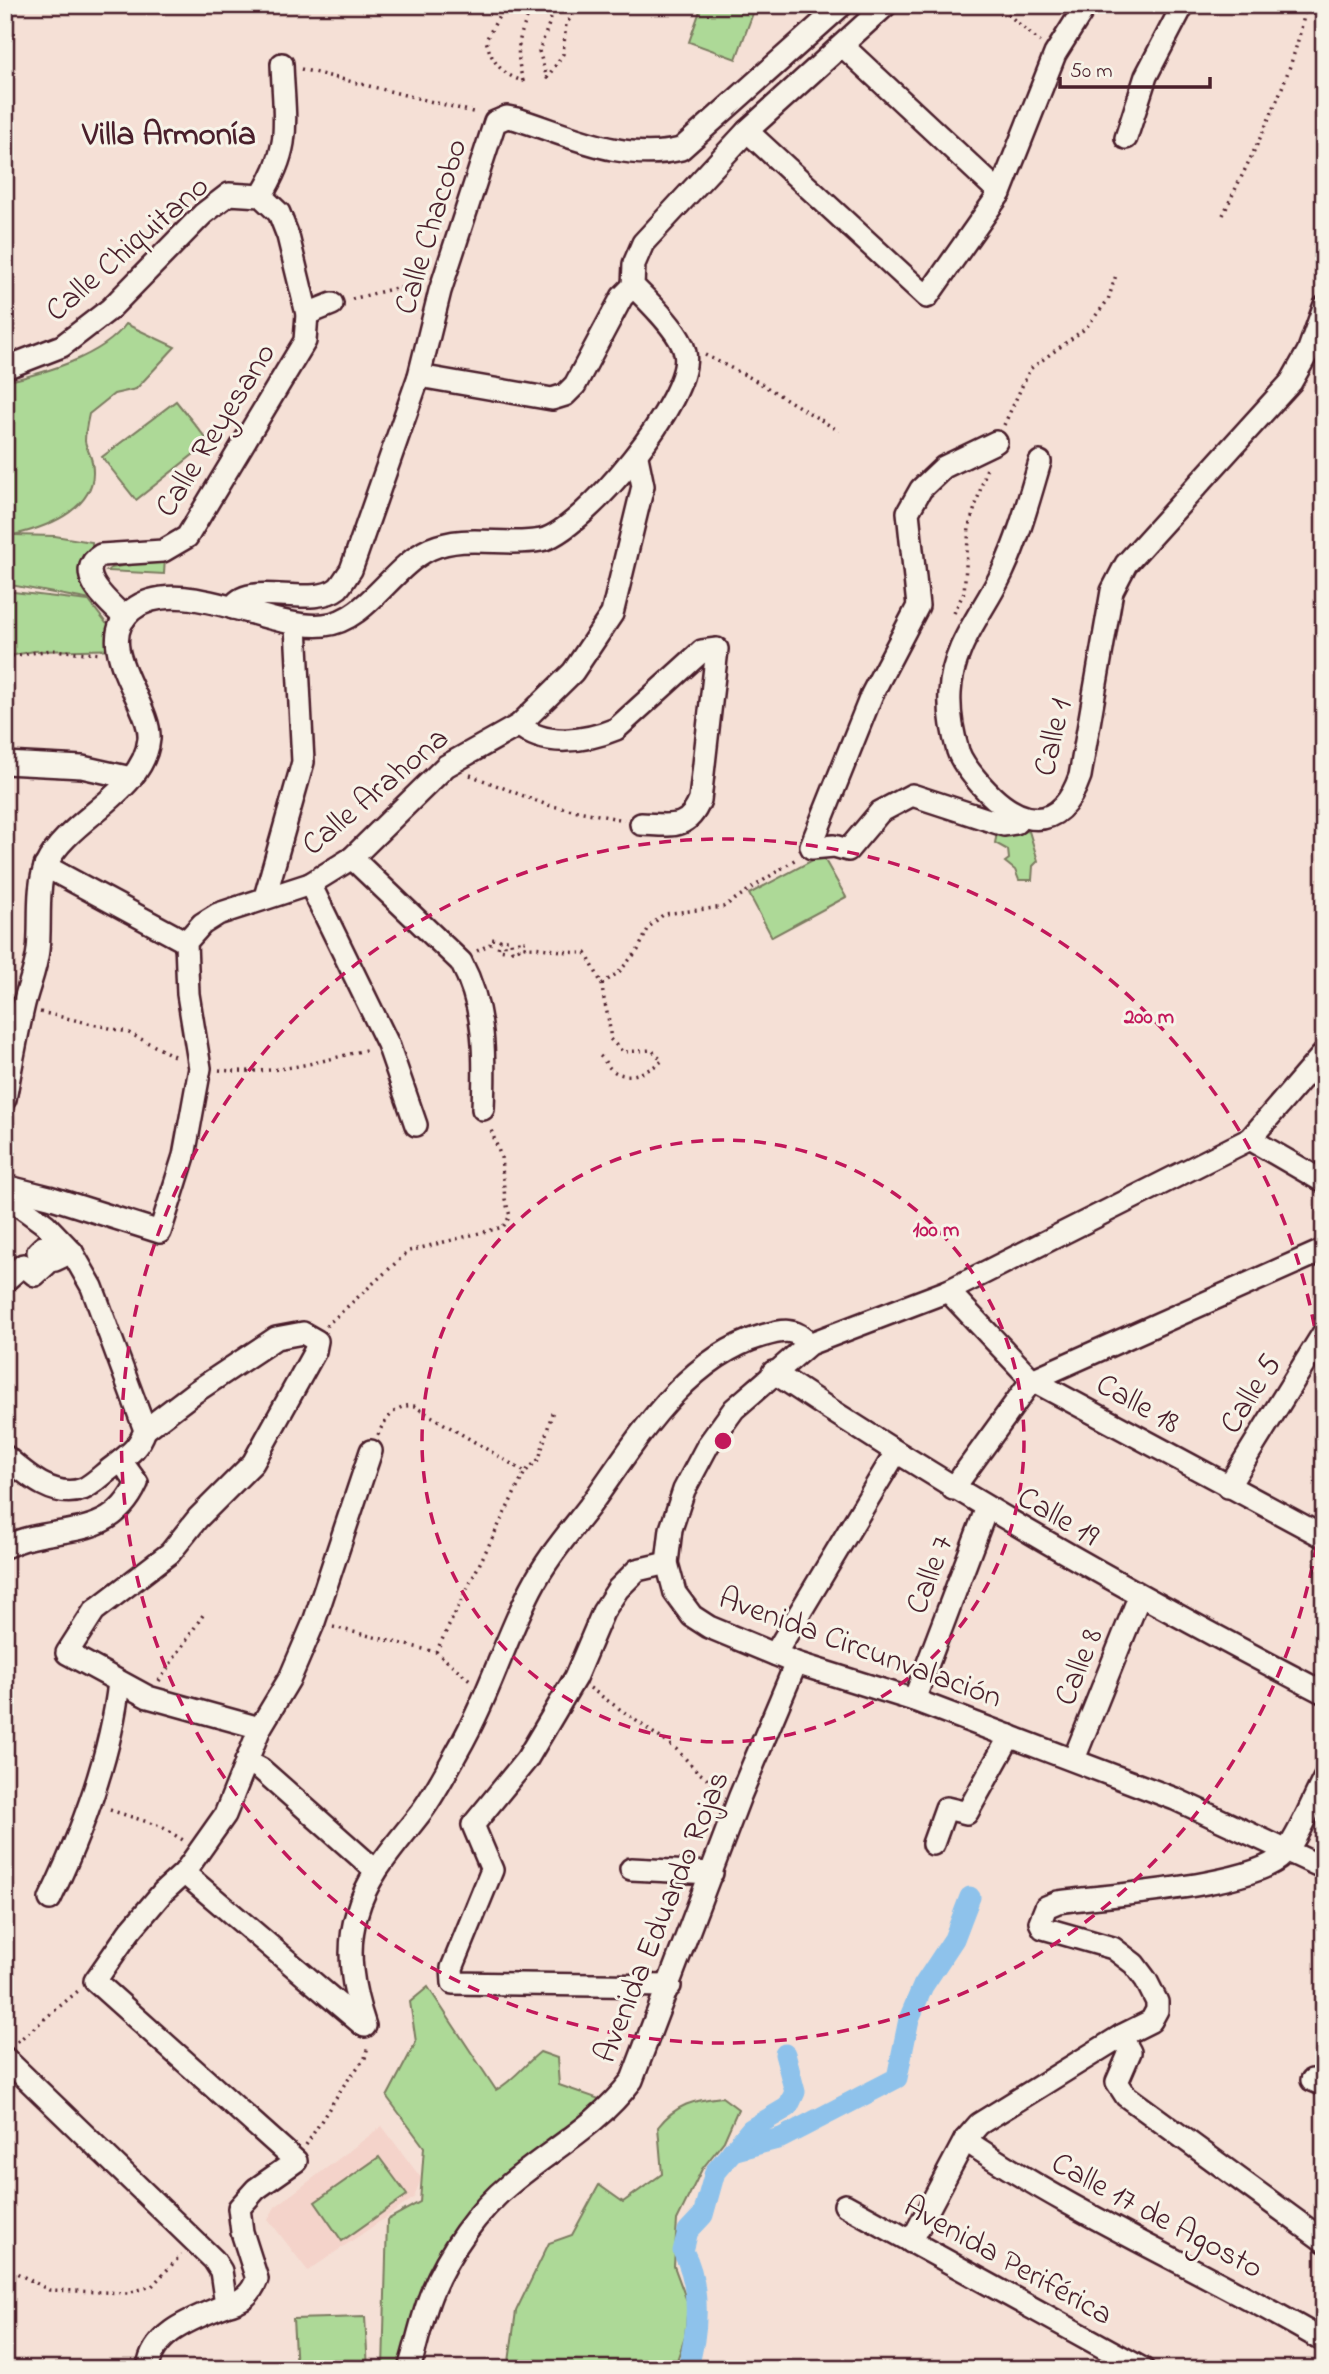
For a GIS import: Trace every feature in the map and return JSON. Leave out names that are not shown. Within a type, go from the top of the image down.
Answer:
[{"type":"street","name":"Calle Chacobo","points":[[233,608],[236,602],[250,595],[323,595],[338,588],[351,570],[419,376],[440,291],[491,128],[500,119],[517,118],[625,154],[656,155],[681,149],[842,5]]},
{"type":"street","points":[[419,376],[552,399],[565,395],[575,385],[622,297],[633,286],[634,264],[643,243],[747,131],[844,47],[886,5]]},
{"type":"street","points":[[747,131],[927,297],[1000,193],[1055,54],[1086,5]]},
{"type":"street","points":[[1126,138],[1146,76],[1183,5]]},
{"type":"street","points":[[844,47],[1000,193]]},
{"type":"street","points":[[261,195],[280,162],[285,144],[282,64]]},
{"type":"street","name":"Calle Chiquitano","points":[[5,368],[62,346],[110,309],[203,214],[229,194],[261,195],[279,213],[307,314]]},
{"type":"street","points":[[5,1099],[23,1008],[38,953],[45,866],[59,847],[131,778],[144,757],[149,740],[148,726],[128,686],[120,657],[119,635],[125,618],[131,611],[157,598],[173,597],[233,608],[296,626],[327,625],[349,617],[399,571],[429,549],[459,541],[541,540],[559,533],[637,457],[664,415],[679,383],[686,354],[656,309],[633,286]]},
{"type":"street","points":[[307,314],[331,304]]},
{"type":"street","name":"Calle 1","points":[[1040,462],[1023,522],[1002,574],[952,666],[950,696],[958,752],[989,794],[1020,818],[1035,820],[1050,818],[1075,792],[1112,591],[1126,564],[1291,382],[1308,352],[1324,307]]},
{"type":"street","name":"Calle Reyesano","points":[[125,618],[95,588],[90,575],[92,565],[101,555],[163,551],[187,537],[305,341],[307,314]]},
{"type":"street","points":[[996,442],[944,467],[921,489],[908,513],[918,606],[872,694],[812,848],[834,846],[848,850],[880,812],[912,795],[1004,825],[1016,823],[1020,818]]},
{"type":"street","name":"Calle Arahona","points":[[186,942],[202,923],[218,914],[310,884],[352,858],[446,766],[519,724],[573,672],[612,614],[643,486],[637,457]]},
{"type":"street","points":[[265,897],[303,762],[296,626]]},
{"type":"street","points":[[519,724],[528,732],[555,739],[583,740],[601,735],[616,729],[702,651],[717,649],[705,766],[694,815],[676,826],[641,824]]},
{"type":"street","points":[[5,763],[82,767],[131,778]]},
{"type":"street","points":[[352,858],[461,962],[479,1006],[486,1046],[484,1109]]},
{"type":"street","points":[[5,1186],[160,1232],[184,1156],[200,1068],[187,982],[186,942],[45,866]]},
{"type":"street","points":[[310,884],[388,1044],[416,1125]]},
{"type":"street","name":"Avenida Circunvalación","points":[[1324,1053],[1250,1139],[948,1291],[809,1344],[773,1372],[734,1409],[708,1445],[684,1490],[671,1530],[667,1563],[675,1592],[692,1616],[709,1627],[796,1663],[914,1700],[1073,1759],[1175,1799],[1324,1868]]},
{"type":"street","points":[[1250,1139],[1324,1182]]},
{"type":"street","points":[[5,1195],[47,1225],[72,1252],[92,1287],[145,1430]]},
{"type":"street","points":[[5,1281],[23,1265],[35,1275],[47,1264],[38,1252],[43,1248],[55,1259],[72,1252]]},
{"type":"street","points":[[953,1489],[1032,1380],[1324,1250]]},
{"type":"street","name":"Calle 18","points":[[948,1291],[1032,1380],[1324,1537]]},
{"type":"street","points":[[365,2026],[356,2001],[350,1942],[357,1911],[375,1870],[424,1808],[488,1695],[530,1590],[555,1547],[676,1393],[706,1364],[750,1339],[782,1330],[801,1334],[809,1344]]},
{"type":"street","points":[[5,1456],[38,1484],[65,1490],[82,1489],[141,1443],[145,1430],[195,1392],[276,1338],[303,1332],[314,1337],[317,1345],[315,1351],[253,1463],[198,1518],[170,1553],[94,1611],[67,1653],[148,1697],[260,1728]]},
{"type":"street","name":"Calle 5","points":[[1228,1487],[1324,1332]]},
{"type":"street","name":"Calle 19","points":[[773,1372],[895,1454],[986,1510],[1139,1597],[1324,1693]]},
{"type":"street","points":[[148,2369],[162,2339],[184,2323],[239,2302],[249,2294],[257,2279],[242,2232],[239,2208],[256,2189],[296,2161],[95,1981],[129,1932],[184,1872],[225,1815],[260,1728],[290,1678],[314,1622],[371,1451]]},
{"type":"street","points":[[775,1654],[895,1454]]},
{"type":"street","points":[[5,1547],[25,1539],[101,1524],[123,1504],[136,1483],[121,1461]]},
{"type":"street","name":"Calle 7","points":[[914,1700],[986,1510]]},
{"type":"street","points":[[667,1563],[638,1570],[625,1579],[603,1612],[575,1678],[527,1759],[473,1825],[492,1870],[452,1968],[453,1983],[670,1986]]},
{"type":"street","name":"Calle 8","points":[[1073,1759],[1139,1597]]},
{"type":"street","name":"Avenida Eduardo Rojas","points":[[409,2369],[432,2292],[450,2259],[486,2208],[510,2184],[580,2134],[614,2104],[632,2080],[670,1986],[740,1796],[796,1663]]},
{"type":"street","points":[[50,1899],[70,1856],[110,1738],[119,1682]]},
{"type":"street","points":[[933,1844],[946,1808],[967,1813],[1010,1736]]},
{"type":"street","points":[[246,1761],[261,1769],[375,1870]]},
{"type":"street","points":[[911,2242],[965,2140],[988,2116],[1121,2036],[1151,2021],[1157,2010],[1157,2002],[1146,1980],[1134,1964],[1113,1948],[1043,1927],[1040,1922],[1046,1907],[1058,1902],[1226,1879],[1264,1866],[1282,1857],[1324,1779]]},
{"type":"street","points":[[631,1869],[712,1873]]},
{"type":"street","points":[[184,1872],[365,2026]]},
{"type":"street","points":[[1121,2036],[1130,2052],[1117,2082],[1126,2096],[1324,2241]]},
{"type":"street","points":[[10,2051],[193,2243],[214,2260],[221,2271],[226,2305]]},
{"type":"street","name":"Calle 17 de Agosto","points":[[965,2140],[1013,2172],[1264,2305],[1324,2341]]},
{"type":"street","name":"Avenida Periférica","points":[[845,2205],[1143,2369]]},
{"type":"path","points":[[505,5],[486,40],[491,57],[510,77],[523,81],[517,59],[520,33],[533,5]]},
{"type":"path","points":[[556,5],[539,51],[547,78],[563,54],[566,24],[580,5]]},
{"type":"path","points":[[997,5],[1055,54]]},
{"type":"path","points":[[1223,215],[1282,90],[1300,40],[1306,5]]},
{"type":"path","points":[[282,64],[500,119]]},
{"type":"path","points":[[331,304],[396,288],[440,291]]},
{"type":"path","points":[[686,354],[705,355],[753,379],[839,432]]},
{"type":"path","points":[[5,657],[51,650],[120,657]]},
{"type":"path","points":[[446,766],[547,805],[641,824]]},
{"type":"path","points":[[601,984],[619,972],[638,950],[649,927],[664,914],[723,907],[812,848]]},
{"type":"path","points":[[461,962],[490,944],[491,939],[500,940],[498,949],[505,950],[505,940],[511,940],[512,950],[519,948],[519,940],[526,942],[525,947],[541,947],[561,954],[586,953],[601,984],[603,1006],[611,1019],[610,1039],[623,1052],[652,1050],[662,1061],[642,1074],[625,1075],[612,1071],[600,1056]]},
{"type":"path","points":[[314,1337],[409,1251],[503,1227],[510,1216],[505,1199],[501,1157],[484,1109]]},
{"type":"path","points":[[371,1451],[383,1423],[407,1405],[414,1406],[525,1472]]},
{"type":"path","points":[[436,1652],[525,1472],[539,1459],[553,1410]]},
{"type":"path","points":[[148,1697],[205,1612]]},
{"type":"path","points":[[314,1622],[436,1652],[488,1695]]},
{"type":"path","points":[[575,1678],[676,1749],[714,1785],[740,1796]]},
{"type":"path","points":[[88,1802],[160,1826],[186,1842]]},
{"type":"path","points":[[10,2051],[64,2000],[95,1981]]},
{"type":"path","points":[[296,2161],[344,2085],[365,2058],[368,2043],[365,2026]]},
{"type":"path","points":[[5,2267],[49,2290],[128,2293],[152,2286],[193,2243]]},
{"type":"shaded area","points":[[382,2126],[421,2178],[414,2198],[308,2271],[268,2219],[275,2207]]},
{"type":"green space","points":[[702,5],[756,5],[736,59],[689,42]]},
{"type":"green space","points":[[126,324],[175,347],[136,389],[114,394],[89,414],[85,441],[93,478],[89,491],[80,503],[42,527],[13,535],[55,536],[92,542],[91,600],[5,584],[5,382],[71,362],[102,346]]},
{"type":"green space","points":[[176,401],[209,442],[136,500],[102,457]]},
{"type":"green space","points":[[165,558],[164,574],[107,571],[111,568]]},
{"type":"green space","points":[[5,591],[89,601],[106,623],[119,623],[128,649],[34,651],[5,657]]},
{"type":"green space","points":[[1029,831],[1038,861],[1033,866],[1032,880],[1019,880],[1015,870],[1005,862],[1009,859],[1008,850],[995,843],[997,833]]},
{"type":"green space","points":[[822,855],[846,897],[772,937],[749,894]]},
{"type":"green space","points":[[428,1987],[496,2090],[540,2052],[557,2058],[559,2085],[608,2102],[539,2159],[451,2261],[419,2369],[383,2369],[387,2220],[420,2202],[424,2147],[387,2097],[416,2042],[410,2002]]},
{"type":"green space","points":[[722,2097],[738,2109],[724,2141],[702,2169],[677,2220],[674,2266],[688,2304],[685,2337],[674,2369],[508,2369],[516,2311],[549,2243],[572,2235],[599,2185],[623,2202],[662,2174],[658,2127],[679,2108]]},
{"type":"green space","points":[[379,2157],[407,2195],[342,2241],[315,2202]]},
{"type":"green space","points":[[365,2317],[368,2369],[296,2369],[293,2319]]},
{"type":"waterway","points":[[732,2151],[781,2138],[897,2078],[909,2019],[923,1986],[954,1939],[970,1897]]},
{"type":"waterway","points":[[687,2369],[696,2324],[693,2279],[683,2251],[688,2231],[703,2215],[715,2172],[751,2129],[788,2107],[795,2092],[785,2054]]},
{"type":"district","name":"Villa Armonía","points":[[169,132]]}]
